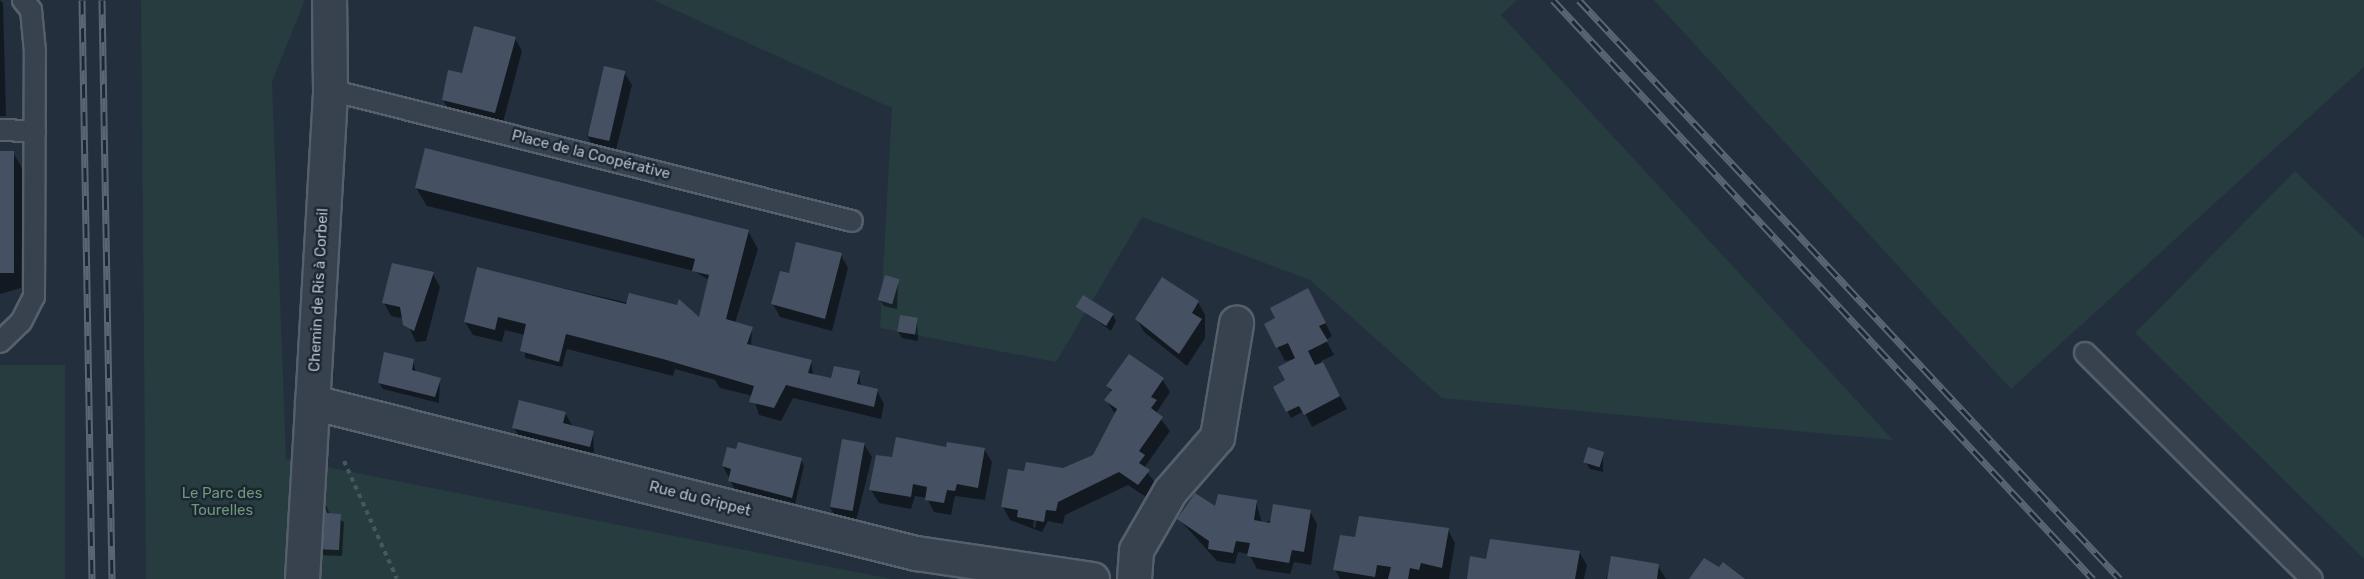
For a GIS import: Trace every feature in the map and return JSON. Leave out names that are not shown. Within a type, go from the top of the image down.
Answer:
[{"type":"street","name":"Chemin de Ris à Corbeil","points":[[302,579],[330,90],[330,0]]},
{"type":"street","points":[[1134,579],[1136,550],[1170,491],[1217,437],[1236,323]]},
{"type":"street","name":"Rue du Grippet","points":[[312,402],[916,553],[1092,579]]},
{"type":"lane","points":[[0,342],[21,322],[34,297],[35,52],[31,10],[23,0]]},
{"type":"lane","name":"Place de la Coopérative","points":[[330,90],[852,221]]},
{"type":"lane","points":[[0,130],[34,131]]},
{"type":"lane","points":[[2085,353],[2312,579]]},
{"type":"path","points":[[338,449],[397,579]]},
{"type":"green space","name":"Le Parc des Tourelles","points":[[141,0],[305,0],[272,81],[286,459],[891,579],[146,579]]},
{"type":"green space","points":[[653,0],[1517,0],[1501,15],[1893,440],[1442,398],[1310,280],[1142,217],[1056,362],[880,328],[892,108]]},
{"type":"green space","points":[[1654,0],[2364,0],[2364,67],[2011,389]]},
{"type":"green space","points":[[2295,171],[2364,238],[2364,559],[2135,333]]},
{"type":"green space","points":[[0,365],[65,365],[65,579],[0,579]]},
{"type":"building","points":[[474,26],[516,37],[495,113],[442,100],[448,70],[462,73]]},
{"type":"building","points":[[604,66],[625,71],[609,141],[588,136]]},
{"type":"building","points":[[425,148],[749,230],[726,319],[753,327],[747,344],[812,360],[808,373],[831,378],[834,366],[860,371],[857,384],[878,389],[874,407],[786,385],[774,408],[749,402],[754,386],[663,359],[566,334],[559,362],[520,351],[526,324],[498,317],[495,330],[464,322],[477,267],[626,304],[629,293],[677,305],[679,299],[699,317],[709,275],[692,271],[695,259],[415,188]]},
{"type":"building","points":[[0,151],[14,151],[14,273],[0,273]]},
{"type":"building","points":[[796,242],[842,253],[825,319],[771,304],[780,271],[789,273]]},
{"type":"building","points":[[392,263],[434,272],[414,331],[403,325],[400,307],[382,303]]},
{"type":"building","points":[[885,275],[899,279],[892,304],[878,300]]},
{"type":"building","points":[[1162,277],[1199,301],[1192,313],[1202,319],[1179,354],[1135,319]]},
{"type":"building","points":[[1308,288],[1326,323],[1319,326],[1328,341],[1308,351],[1315,365],[1323,362],[1340,396],[1304,415],[1299,406],[1286,412],[1273,387],[1285,380],[1278,367],[1295,358],[1288,343],[1276,348],[1264,324],[1275,318],[1270,308]]},
{"type":"building","points":[[1083,295],[1114,314],[1106,326],[1076,307]]},
{"type":"building","points":[[900,315],[918,318],[915,335],[897,332]]},
{"type":"building","points":[[384,352],[414,359],[412,370],[441,378],[435,397],[378,383]]},
{"type":"building","points":[[1129,354],[1164,378],[1151,397],[1157,400],[1151,408],[1163,417],[1139,451],[1145,455],[1139,463],[1150,470],[1138,485],[1119,472],[1058,502],[1056,511],[1046,510],[1044,522],[1017,517],[1018,510],[1001,507],[1008,469],[1024,471],[1026,462],[1063,468],[1093,455],[1117,409],[1104,400],[1112,390],[1106,386]]},
{"type":"building","points":[[519,400],[566,412],[563,423],[594,431],[590,447],[512,428]]},
{"type":"building","points":[[896,437],[946,447],[947,442],[985,448],[978,488],[957,484],[955,491],[947,490],[944,503],[925,500],[927,487],[913,484],[911,497],[869,490],[876,455],[892,457]]},
{"type":"building","points":[[842,439],[865,443],[853,511],[830,507]]},
{"type":"building","points":[[738,442],[802,458],[792,498],[728,481],[731,469],[722,466],[727,447],[736,449]]},
{"type":"building","points":[[1588,447],[1604,452],[1600,467],[1583,462]]},
{"type":"building","points":[[1195,493],[1215,506],[1218,494],[1257,500],[1254,520],[1270,523],[1273,504],[1311,510],[1304,552],[1292,550],[1289,563],[1247,556],[1250,543],[1236,541],[1233,553],[1208,549],[1209,541],[1177,519]]},
{"type":"building","points":[[324,502],[327,513],[341,514],[339,550],[313,549]]},
{"type":"building","points":[[1359,516],[1449,528],[1442,568],[1421,563],[1419,570],[1410,568],[1408,579],[1388,579],[1391,567],[1377,565],[1375,577],[1333,570],[1340,535],[1355,537]]},
{"type":"building","points":[[1490,539],[1580,551],[1575,579],[1467,579],[1470,556],[1486,559]]},
{"type":"building","points":[[1611,556],[1659,564],[1657,579],[1607,579]]},
{"type":"building","points":[[1704,558],[1719,567],[1723,562],[1745,579],[1689,579]]},
{"type":"railway","points":[[82,0],[92,579]]},
{"type":"railway","points":[[102,0],[112,579]]},
{"type":"railway","points":[[1553,0],[2093,579]]},
{"type":"railway","points":[[1579,0],[2120,579]]}]
